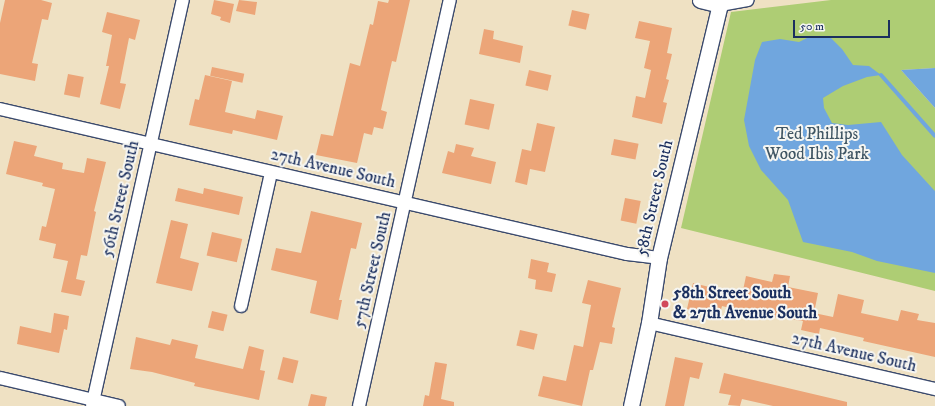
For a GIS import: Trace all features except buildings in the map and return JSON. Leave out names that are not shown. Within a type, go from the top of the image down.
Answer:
[{"type":"street","name":"56th Street South","points":[[92,403],[183,0]]},
{"type":"street","name":"57th Street South","points":[[359,406],[406,203],[450,0]]},
{"type":"street","points":[[700,0],[721,2],[748,0]]},
{"type":"street","name":"58th Street South","points":[[631,406],[649,324],[659,258],[721,2]]},
{"type":"street","name":"27th Avenue South","points":[[0,109],[271,173],[627,254],[659,258]]},
{"type":"street","points":[[241,306],[271,173]]},
{"type":"street","name":"27th Avenue South","points":[[649,324],[935,389]]},
{"type":"street","points":[[0,378],[92,403],[119,406]]},
{"type":"green space","name":"Ted Phillips Wood Ibis Park","points":[[831,0],[935,0],[935,68],[901,70],[935,108],[935,291],[681,228],[731,12]]},
{"type":"water","points":[[811,36],[830,37],[842,49],[853,65],[869,66],[881,75],[867,77],[843,86],[823,98],[824,108],[832,123],[848,125],[881,122],[902,155],[935,191],[935,273],[877,261],[852,252],[803,242],[788,200],[761,170],[749,146],[744,120],[755,60],[762,42],[780,39],[799,42]]},
{"type":"water","points":[[935,68],[935,108],[901,70]]},
{"type":"waterway","points":[[881,75],[935,136]]},
{"type":"place","name":"58th Street South & 27th Avenue South","points":[[665,304]]}]
